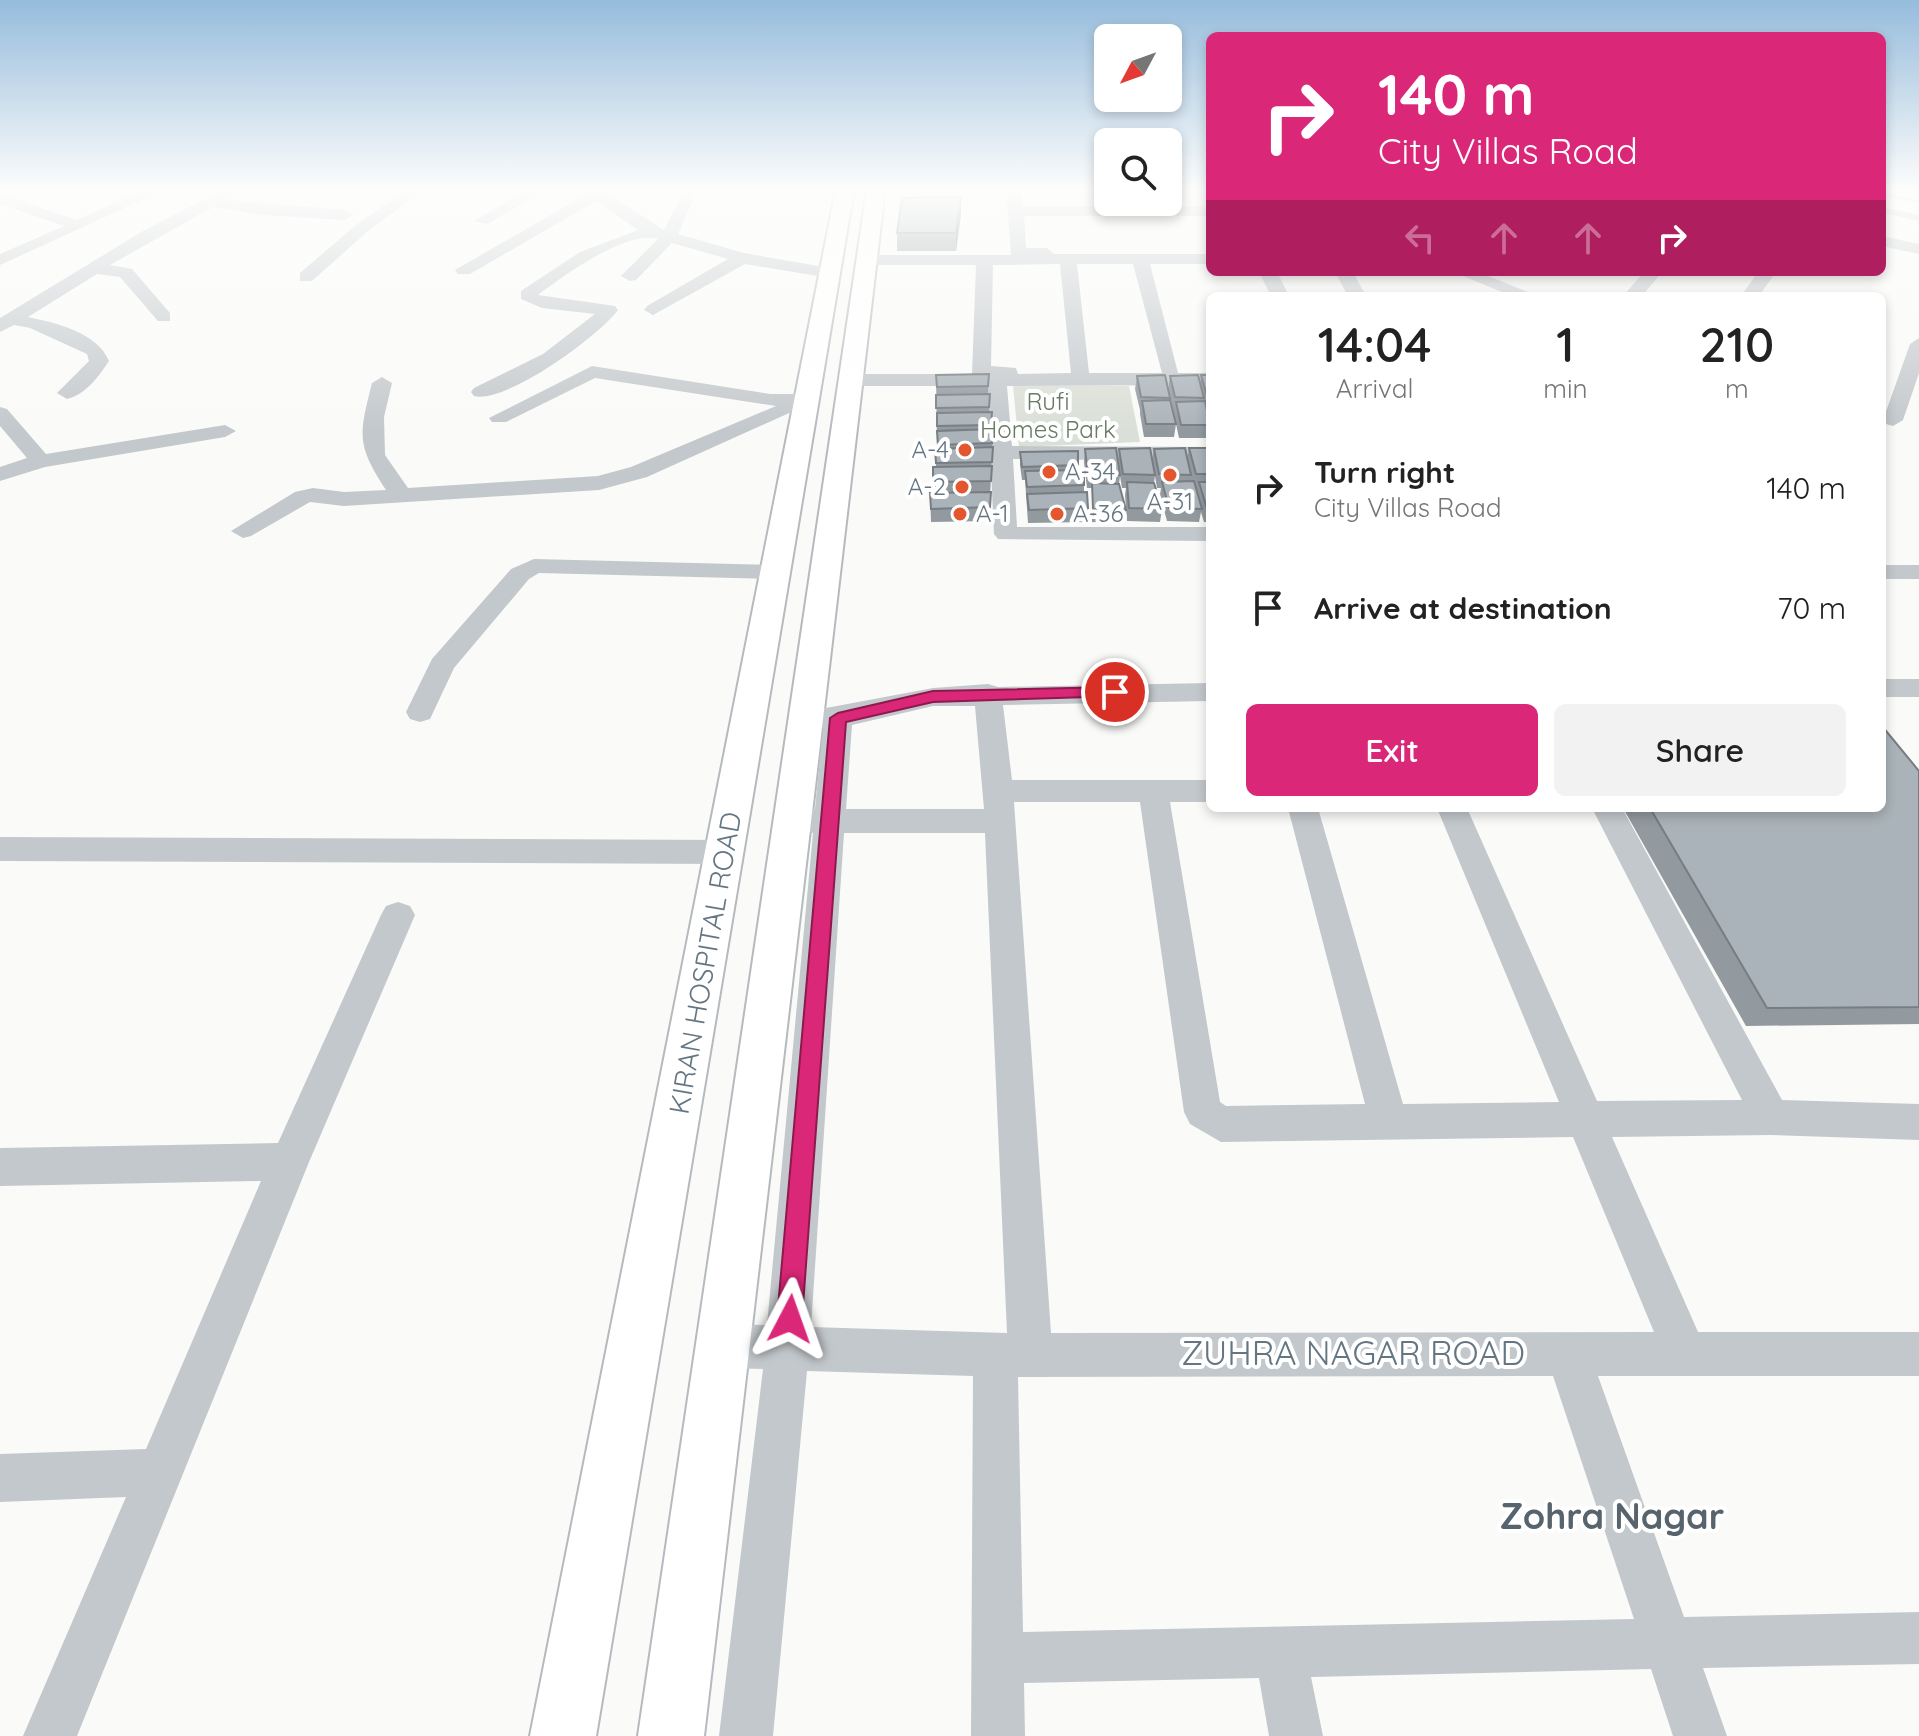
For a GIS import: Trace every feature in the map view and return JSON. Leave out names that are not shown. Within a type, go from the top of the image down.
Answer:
[{"type":"main road","name":"KIRAN HOSPITAL ROAD","points":[[563,1736],[808,400],[848,270]]},
{"type":"main road","name":"KIRAN HOSPITAL ROAD","points":[[671,1736],[724,1346],[812,821],[851,380],[849,270]]},
{"type":"street","points":[[91,270],[126,273],[164,317]]},
{"type":"street","points":[[6,323],[91,270]]},
{"type":"street","points":[[306,277],[314,270]]},
{"type":"street","points":[[481,392],[537,367],[597,325],[609,310],[562,307],[532,301],[527,295],[565,270]]},
{"type":"street","points":[[630,276],[634,270]]},
{"type":"street","points":[[653,310],[721,270]]},
{"type":"street","points":[[985,270],[981,372],[1206,370]]},
{"type":"street","points":[[1069,270],[1080,372]]},
{"type":"street","points":[[1143,270],[1170,371]]},
{"type":"street","points":[[1476,276],[1527,290]]},
{"type":"street","points":[[1636,292],[1650,276]]},
{"type":"street","points":[[6,323],[40,324],[75,337],[95,351],[99,361],[90,374],[67,393]]},
{"type":"street","points":[[1919,344],[1887,418],[1919,431]]},
{"type":"street","points":[[499,418],[544,399],[592,372],[770,400],[808,400]]},
{"type":"street","points":[[997,379],[999,452],[1007,535],[1206,534]]},
{"type":"street","points":[[851,380],[1206,379]]},
{"type":"street","points":[[382,383],[374,417],[374,455],[400,493]]},
{"type":"street","points":[[243,531],[313,495],[344,499],[400,493],[599,483],[639,472],[808,400]]},
{"type":"street","points":[[0,413],[41,461]]},
{"type":"street","points":[[0,474],[41,461],[225,431]]},
{"type":"street","points":[[999,452],[1206,454]]},
{"type":"street","points":[[420,712],[442,665],[527,569],[776,572]]},
{"type":"street","points":[[1886,572],[1919,572]]},
{"type":"street","points":[[1886,688],[1919,688]]},
{"type":"street","points":[[823,718],[933,697],[988,693],[1206,692]]},
{"type":"street","points":[[988,693],[998,806],[1012,1355],[996,1658],[998,1736]]},
{"type":"street","points":[[1153,791],[1203,1112],[1221,1124],[1771,1117],[1919,1122]]},
{"type":"street","points":[[746,1736],[787,1351],[812,821],[1153,791],[1206,791]]},
{"type":"street","points":[[1304,812],[1389,1121]]},
{"type":"street","points":[[1454,812],[1685,1353]]},
{"type":"street","points":[[1609,812],[1771,1117]]},
{"type":"street","points":[[0,849],[726,852]]},
{"type":"street","points":[[50,1736],[289,1162],[398,915]]},
{"type":"street","points":[[0,1167],[289,1162]]},
{"type":"street","name":"ZUHRA NAGAR ROAD","points":[[724,1346],[787,1351],[1012,1355],[1919,1354]]},
{"type":"street","points":[[1567,1352],[1700,1736]]},
{"type":"street","points":[[0,1478],[159,1472]]},
{"type":"street","points":[[996,1658],[1919,1638]]},
{"type":"street","points":[[1280,1651],[1296,1736]]},
{"type":"green space","name":"Rufi Homes Park","points":[[1013,386],[1129,386],[1140,442],[1019,447]]},
{"type":"building","points":[[989,374],[988,386],[937,387],[936,375]]},
{"type":"building","points":[[1165,375],[1170,398],[1141,397],[1137,376]]},
{"type":"building","points":[[1198,375],[1204,398],[1175,397],[1170,376]]},
{"type":"building","points":[[1201,375],[1206,375],[1206,392]]},
{"type":"building","points":[[990,394],[989,407],[936,408],[936,395]]},
{"type":"building","points":[[1170,400],[1176,424],[1146,424],[1142,401]]},
{"type":"building","points":[[1205,401],[1206,425],[1181,425],[1176,402]]},
{"type":"building","points":[[992,412],[991,425],[937,426],[937,413]]},
{"type":"building","points":[[993,429],[992,443],[938,445],[937,431]]},
{"type":"building","points":[[993,447],[992,462],[936,463],[935,449]]},
{"type":"building","points":[[1116,448],[1120,475],[1088,475],[1085,449]]},
{"type":"building","points":[[1150,448],[1155,475],[1123,474],[1119,449]]},
{"type":"building","points":[[1185,448],[1191,475],[1159,474],[1154,449]]},
{"type":"building","points":[[1189,448],[1206,448],[1206,474],[1196,474]]},
{"type":"building","points":[[1078,451],[1078,465],[1022,467],[1020,452]]},
{"type":"building","points":[[992,466],[991,481],[933,482],[933,467]]},
{"type":"building","points":[[1084,470],[1084,485],[1027,487],[1025,471]]},
{"type":"building","points":[[1194,481],[1202,509],[1169,508],[1162,482]]},
{"type":"building","points":[[1127,482],[1154,483],[1162,509],[1129,508]]},
{"type":"building","points":[[1199,482],[1206,482],[1206,506]]},
{"type":"building","points":[[1092,483],[1119,484],[1126,510],[1093,509]]},
{"type":"building","points":[[991,492],[990,507],[931,509],[930,493]]},
{"type":"building","points":[[1087,492],[1088,508],[1029,510],[1027,494]]},
{"type":"building","points":[[1886,731],[1919,771],[1919,1007],[1767,1008],[1652,812],[1886,812]]},
{"type":"place","name":"A-4","points":[[965,450]]},
{"type":"place","name":"A-34","points":[[1049,472]]},
{"type":"place","name":"A-31","points":[[1170,475]]},
{"type":"place","name":"A-2","points":[[962,487]]},
{"type":"place","name":"A-1","points":[[960,514]]},
{"type":"place","name":"A-36","points":[[1057,514]]},
{"type":"district","name":"Zohra Nagar","points":[[1612,1516]]},
{"type":"route","points":[[790,1319],[838,718],[933,697],[988,693],[1115,692]]}]
